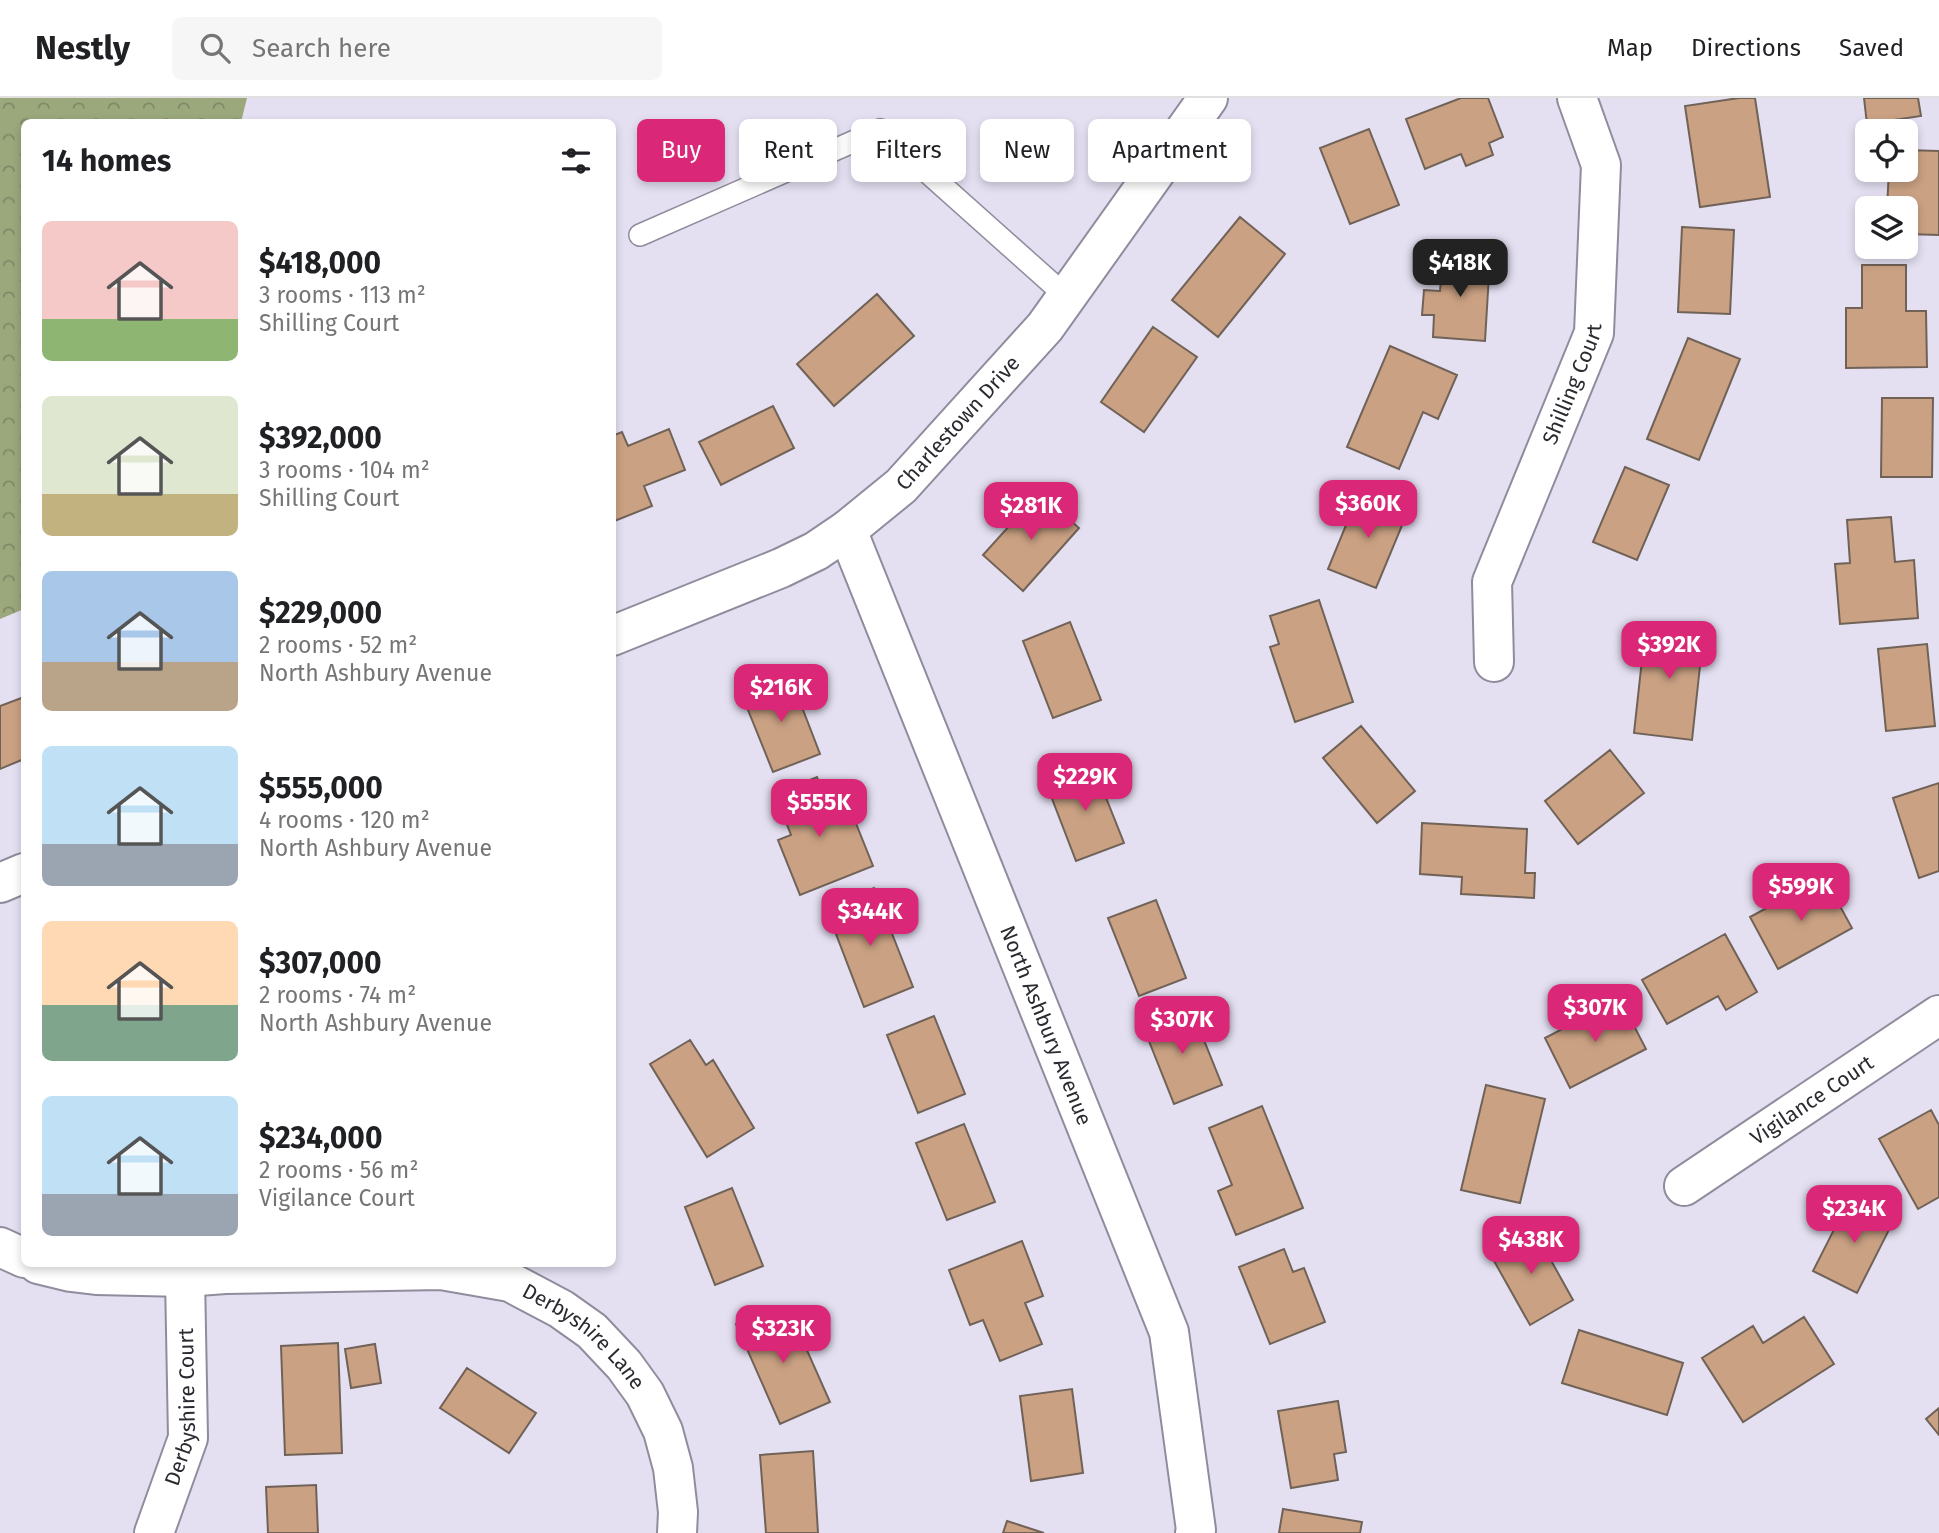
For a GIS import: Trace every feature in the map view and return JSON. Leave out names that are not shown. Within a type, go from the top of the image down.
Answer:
[{"type":"street","name":"Charlestown Drive","points":[[616,634],[781,568],[816,551],[848,530],[901,486],[1045,327],[1208,98]]},
{"type":"street","name":"Shilling Court","points":[[1494,662],[1492,582],[1594,333],[1601,165],[1577,98]]},
{"type":"street","name":"North Ashbury Avenue","points":[[848,530],[1170,1332],[1195,1533]]},
{"type":"street","points":[[0,883],[21,874]]},
{"type":"street","name":"Vigilance Court","points":[[1684,1186],[1939,1015]]},
{"type":"street","points":[[0,1247],[21,1257]]},
{"type":"street","name":"Derbyshire Lane","points":[[50,1267],[96,1275],[185,1277],[441,1270],[514,1273],[592,1331],[624,1365],[645,1394],[663,1431],[673,1468],[678,1512],[677,1533]]},
{"type":"street","name":"Derbyshire Court","points":[[154,1533],[188,1438],[185,1277]]},
{"type":"lane","points":[[640,235],[880,130],[1067,297]]},
{"type":"green space","points":[[0,98],[247,98],[242,119],[21,119],[21,610],[0,619]]},
{"type":"building","points":[[1461,98],[1488,98],[1503,137],[1489,143],[1493,155],[1466,166],[1461,154],[1425,169],[1406,119]]},
{"type":"building","points":[[1755,98],[1770,197],[1700,207],[1685,106]]},
{"type":"building","points":[[1864,98],[1918,98],[1921,116],[1866,119]]},
{"type":"building","points":[[1369,129],[1399,205],[1350,224],[1320,148]]},
{"type":"building","points":[[1918,150],[1939,151],[1939,235],[1918,234],[1918,196],[1888,196],[1888,182],[1918,182]]},
{"type":"building","points":[[1240,217],[1285,254],[1218,337],[1172,300]]},
{"type":"building","points":[[1682,227],[1734,230],[1730,314],[1678,312]]},
{"type":"building","points":[[1443,255],[1490,258],[1485,341],[1433,337],[1434,315],[1422,315],[1424,290],[1440,291]]},
{"type":"building","points":[[1862,265],[1906,265],[1906,311],[1926,311],[1927,367],[1846,368],[1846,308],[1862,308]]},
{"type":"building","points":[[877,294],[914,336],[834,406],[797,364]]},
{"type":"building","points":[[1153,327],[1197,357],[1144,432],[1101,402]]},
{"type":"building","points":[[1688,338],[1740,359],[1699,460],[1647,439]]},
{"type":"building","points":[[1390,346],[1457,375],[1438,419],[1423,412],[1399,469],[1347,447]]},
{"type":"building","points":[[1882,398],[1933,398],[1932,477],[1881,477]]},
{"type":"building","points":[[773,406],[794,448],[721,485],[699,442]]},
{"type":"building","points":[[669,429],[685,470],[644,486],[652,506],[616,520],[616,434],[622,432],[628,446]]},
{"type":"building","points":[[1625,467],[1669,485],[1637,560],[1593,542]]},
{"type":"building","points":[[1360,491],[1408,511],[1376,588],[1328,569]]},
{"type":"building","points":[[1039,493],[1079,528],[1023,591],[983,555]]},
{"type":"building","points":[[1891,517],[1895,562],[1914,560],[1918,618],[1840,624],[1835,564],[1850,563],[1847,520]]},
{"type":"building","points":[[1319,600],[1353,702],[1295,722],[1270,647],[1279,644],[1270,616]]},
{"type":"building","points":[[1070,622],[1101,700],[1053,718],[1023,641]]},
{"type":"building","points":[[1646,623],[1704,629],[1692,740],[1634,733]]},
{"type":"building","points":[[1927,644],[1935,726],[1886,731],[1878,649]]},
{"type":"building","points":[[790,676],[820,754],[773,772],[742,695]]},
{"type":"building","points":[[21,698],[21,760],[0,769],[0,706]]},
{"type":"building","points":[[1361,726],[1415,791],[1377,823],[1323,758]]},
{"type":"building","points":[[1610,750],[1644,793],[1578,844],[1545,801]]},
{"type":"building","points":[[1093,765],[1124,843],[1076,861],[1046,783]]},
{"type":"building","points":[[817,777],[833,819],[851,811],[873,866],[800,895],[778,840],[791,835],[775,794]]},
{"type":"building","points":[[1939,783],[1939,871],[1919,878],[1893,798]]},
{"type":"building","points":[[1422,823],[1527,829],[1525,873],[1535,873],[1534,898],[1461,894],[1462,877],[1420,874]]},
{"type":"building","points":[[1824,877],[1852,928],[1778,969],[1750,917]]},
{"type":"building","points":[[874,888],[913,987],[864,1007],[836,934],[842,932],[832,905]]},
{"type":"building","points":[[1156,900],[1186,978],[1139,996],[1108,918]]},
{"type":"building","points":[[1725,934],[1757,992],[1726,1010],[1718,996],[1667,1024],[1642,980]]},
{"type":"building","points":[[1620,999],[1646,1049],[1570,1088],[1545,1038]]},
{"type":"building","points":[[1191,1008],[1222,1085],[1174,1104],[1143,1026]]},
{"type":"building","points":[[934,1016],[965,1094],[918,1113],[887,1035]]},
{"type":"building","points":[[690,1040],[706,1065],[713,1060],[754,1128],[707,1157],[650,1064]]},
{"type":"building","points":[[1486,1085],[1545,1099],[1520,1203],[1461,1190]]},
{"type":"building","points":[[1262,1106],[1303,1208],[1236,1235],[1218,1191],[1232,1185],[1209,1128]]},
{"type":"building","points":[[1931,1110],[1939,1125],[1939,1197],[1918,1209],[1879,1139]]},
{"type":"building","points":[[964,1124],[995,1202],[947,1220],[916,1143]]},
{"type":"building","points":[[732,1188],[763,1266],[715,1285],[685,1207]]},
{"type":"building","points":[[1851,1196],[1895,1218],[1857,1293],[1813,1271]]},
{"type":"building","points":[[1533,1228],[1573,1300],[1530,1325],[1489,1252]]},
{"type":"building","points":[[1022,1241],[1043,1296],[1025,1303],[1042,1344],[1000,1361],[983,1320],[970,1325],[949,1270]]},
{"type":"building","points":[[1284,1249],[1293,1272],[1304,1268],[1325,1322],[1270,1344],[1239,1267]]},
{"type":"building","points":[[779,1306],[791,1333],[798,1330],[830,1402],[780,1424],[736,1324]]},
{"type":"building","points":[[1804,1317],[1834,1364],[1743,1422],[1702,1358],[1753,1326],[1763,1343]]},
{"type":"building","points":[[1579,1330],[1683,1363],[1667,1415],[1562,1383]]},
{"type":"building","points":[[338,1343],[342,1453],[285,1455],[281,1346]]},
{"type":"building","points":[[375,1344],[381,1383],[351,1388],[345,1349]]},
{"type":"building","points":[[467,1368],[536,1413],[509,1453],[440,1408]]},
{"type":"building","points":[[1072,1389],[1083,1473],[1031,1481],[1020,1396]]},
{"type":"building","points":[[1338,1401],[1346,1452],[1334,1454],[1338,1480],[1291,1488],[1278,1411]]},
{"type":"building","points":[[1939,1408],[1939,1435],[1926,1419]]},
{"type":"building","points":[[813,1451],[818,1533],[766,1533],[760,1455]]},
{"type":"building","points":[[316,1485],[318,1533],[268,1533],[266,1487]]},
{"type":"building","points":[[1283,1509],[1362,1522],[1360,1533],[1279,1533]]},
{"type":"building","points":[[1007,1521],[1044,1533],[1003,1533]]}]
